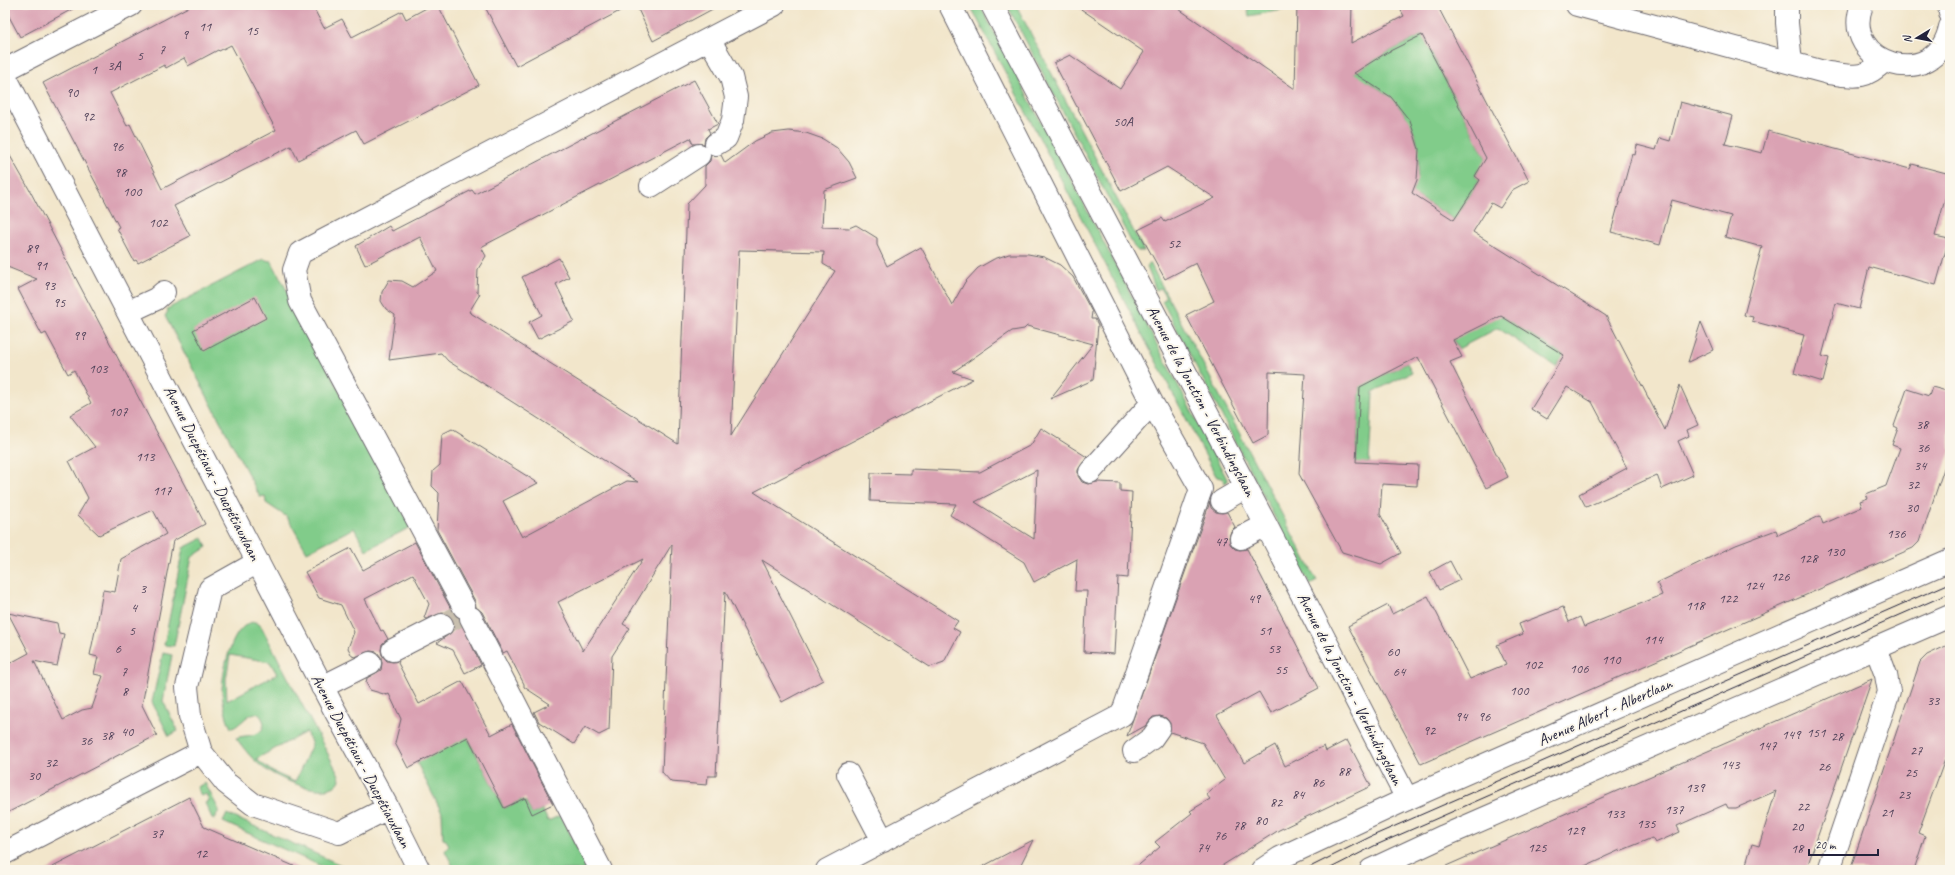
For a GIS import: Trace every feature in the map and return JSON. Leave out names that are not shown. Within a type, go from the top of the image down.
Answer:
[{"type":"street","points":[[5,70],[131,5]]},
{"type":"street","points":[[601,870],[467,613],[300,301],[294,270],[300,253],[774,5]]},
{"type":"street","points":[[827,870],[1122,715],[1201,489],[1152,402],[950,5]]},
{"type":"street","name":"Avenue de la Jonction - Verbindingslaan","points":[[992,5],[1266,525],[1407,799]]},
{"type":"street","points":[[1577,5],[1828,73],[1858,76],[1872,72],[1884,61]]},
{"type":"street","points":[[1787,5],[1787,23],[1792,63]]},
{"type":"street","points":[[1862,5],[1859,25],[1863,40],[1871,52],[1884,61],[1898,66],[1914,66],[1928,60],[1940,50],[1948,36],[1950,27]]},
{"type":"street","points":[[1949,5],[1950,12]]},
{"type":"street","points":[[650,186],[726,138],[733,120],[736,97],[731,77],[709,39]]},
{"type":"street","name":"Avenue Ducpétiaux - Ducpétiauxlaan","points":[[5,76],[322,687],[388,808],[419,870]]},
{"type":"street","points":[[128,312],[156,299],[164,292]]},
{"type":"street","points":[[1090,472],[1152,402]]},
{"type":"street","points":[[1222,501],[1246,487]]},
{"type":"street","points":[[1241,538],[1266,525]]},
{"type":"street","name":"Avenue Albert - Albertlaan","points":[[1262,870],[1280,858],[1407,799],[1950,560]]},
{"type":"street","points":[[258,562],[210,589],[187,687],[190,716],[201,752],[226,783],[253,804],[339,833],[388,808]]},
{"type":"street","points":[[1371,870],[1472,824],[1950,616]]},
{"type":"street","points":[[393,650],[442,625]]},
{"type":"street","points":[[1829,870],[1889,692],[1886,676],[1876,648]]},
{"type":"street","points":[[322,687],[370,663]]},
{"type":"street","points":[[1134,751],[1152,738],[1159,728]]},
{"type":"street","points":[[5,852],[201,752]]},
{"type":"street","points":[[848,774],[883,841]]},
{"type":"green space","points":[[970,5],[980,5],[1228,481],[1225,483],[1223,479],[1216,476]]},
{"type":"green space","points":[[1007,5],[1016,5],[1144,251],[1138,251],[1134,247]]},
{"type":"green space","points":[[1247,5],[1292,5],[1293,8],[1249,16]]},
{"type":"green space","points":[[1422,35],[1489,164],[1479,169],[1475,176],[1480,180],[1461,209],[1469,215],[1463,225],[1412,193],[1417,173],[1418,154],[1415,136],[1408,120],[1398,106],[1385,93],[1350,75],[1386,53]]},
{"type":"green space","points":[[264,259],[269,261],[271,260],[411,527],[366,550],[354,528],[307,552],[287,517],[266,503],[265,496],[260,497],[165,316],[168,311],[167,309]]},
{"type":"green space","points":[[1150,263],[1317,581],[1310,585],[1162,301],[1166,298],[1161,288],[1156,290],[1147,267]]},
{"type":"green space","points":[[1473,298],[1576,363],[1571,369],[1560,361],[1556,367],[1498,328],[1458,349],[1453,339]]},
{"type":"green space","points":[[1362,355],[1372,355],[1383,375],[1407,363],[1412,372],[1373,392],[1369,463],[1355,476]]},
{"type":"green space","points":[[203,538],[207,547],[192,557],[174,646],[164,645],[183,548]]},
{"type":"green space","points":[[256,622],[261,626],[339,775],[340,780],[334,786],[325,789],[314,789],[301,786],[277,776],[257,763],[236,738],[253,735],[261,731],[264,723],[261,716],[257,713],[248,716],[235,727],[231,728],[223,701],[222,684],[226,662],[234,639],[240,630],[247,624]],"holes":[[[230,655],[270,662],[277,674],[227,701],[226,679]],[[306,732],[312,744],[295,782],[273,772],[256,759]]]},
{"type":"green space","points":[[163,653],[172,655],[163,701],[178,731],[169,736],[152,702]]},
{"type":"green space","points":[[467,736],[504,808],[521,800],[526,802],[532,814],[542,809],[548,821],[561,815],[588,870],[455,870],[445,851],[449,845],[446,840],[443,839],[442,813],[417,763]]},
{"type":"green space","points":[[205,783],[219,810],[215,819],[212,818],[205,803],[209,801],[206,794],[201,796],[197,787]]},
{"type":"green space","points":[[227,814],[352,870],[330,870],[223,822]]},
{"type":"building","points":[[5,5],[80,5],[20,37],[5,9]]},
{"type":"building","points":[[192,5],[312,5],[324,28],[342,19],[352,37],[402,11],[406,19],[432,5],[438,5],[479,85],[364,144],[356,130],[298,160],[291,146],[174,206],[190,236],[138,263],[136,260],[134,261],[125,244],[117,228],[119,227],[43,83]],"holes":[[[231,45],[276,130],[162,189],[130,124],[127,126],[110,93],[164,65],[166,68],[184,58],[188,66],[218,50],[219,51]]]},
{"type":"building","points":[[484,5],[631,5],[516,66]]},
{"type":"building","points":[[636,5],[720,5],[653,41]]},
{"type":"building","points":[[1075,5],[1173,5],[1295,89],[1297,5],[1352,5],[1351,43],[1404,16],[1398,5],[1437,5],[1529,181],[1512,190],[1500,208],[1491,203],[1473,232],[1606,316],[1665,430],[1680,385],[1698,425],[1687,430],[1689,436],[1678,441],[1693,475],[1662,489],[1657,475],[1586,507],[1579,494],[1627,468],[1592,402],[1567,387],[1547,419],[1531,409],[1564,355],[1501,316],[1453,340],[1462,357],[1450,362],[1508,477],[1486,488],[1418,357],[1360,387],[1356,462],[1418,465],[1417,486],[1382,484],[1380,514],[1401,553],[1381,564],[1342,552],[1299,474],[1305,374],[1269,372],[1268,435],[1253,443],[1186,315],[1214,301],[1196,263],[1165,279],[1138,230],[1162,218],[1165,222],[1215,198],[1167,167],[1121,191],[1054,63],[1070,55],[1120,89],[1144,52]],"holes":[[[1422,35],[1486,158],[1475,176],[1480,180],[1454,220],[1412,193],[1417,180],[1419,149],[1410,121],[1391,97],[1354,73],[1386,53]]]},
{"type":"building","points":[[694,80],[718,124],[708,129],[710,133],[705,138],[704,144],[693,144],[690,138],[481,247],[486,256],[478,269],[477,292],[480,294],[469,312],[678,444],[687,204],[705,185],[705,166],[710,161],[711,155],[721,155],[725,163],[755,141],[772,133],[789,131],[806,133],[823,139],[837,148],[849,162],[857,178],[824,190],[822,227],[849,228],[856,225],[877,238],[877,245],[887,266],[921,247],[952,305],[965,282],[978,268],[994,259],[1009,254],[1028,254],[1044,257],[1060,265],[1073,277],[1092,312],[1091,319],[1095,319],[1098,325],[1093,380],[1050,399],[1093,344],[1027,326],[1024,329],[1012,331],[953,372],[973,379],[754,492],[958,621],[953,628],[960,632],[944,662],[930,667],[762,560],[823,680],[782,702],[725,591],[716,776],[708,776],[707,785],[671,782],[662,772],[672,544],[623,624],[630,628],[612,656],[609,730],[599,735],[585,727],[574,744],[539,722],[534,712],[550,704],[524,687],[524,684],[507,651],[503,653],[482,612],[476,607],[475,601],[437,530],[439,493],[432,486],[433,471],[440,465],[442,434],[452,429],[538,483],[503,501],[522,537],[627,481],[638,482],[448,361],[441,353],[389,360],[395,315],[386,309],[381,301],[382,292],[389,280],[402,281],[413,287],[437,271],[420,237],[365,265],[356,246],[389,226],[392,231],[472,190],[475,194]],"holes":[[[739,250],[824,252],[823,264],[835,271],[731,436]],[[643,559],[583,651],[558,602]]]},
{"type":"building","points":[[1680,102],[1733,116],[1725,144],[1762,153],[1768,131],[1910,169],[1912,164],[1950,174],[1950,181],[1935,236],[1949,239],[1936,285],[1869,267],[1859,309],[1836,303],[1822,356],[1829,358],[1823,382],[1794,373],[1804,335],[1752,321],[1753,317],[1744,315],[1762,247],[1725,237],[1731,216],[1672,200],[1660,245],[1611,232],[1632,154],[1635,155],[1637,145],[1656,150],[1660,138],[1670,141]]},
{"type":"building","points":[[5,147],[29,189],[205,524],[173,541],[142,705],[157,735],[5,814],[5,666],[29,653],[8,613],[57,623],[59,633],[64,634],[57,666],[34,661],[63,720],[82,710],[92,708],[103,676],[94,674],[98,657],[90,655],[103,590],[115,592],[121,559],[166,534],[153,510],[99,535],[78,515],[88,498],[69,461],[95,447],[70,415],[91,403],[74,370],[68,374],[46,333],[42,335],[18,289],[37,279],[5,266]]},
{"type":"building","points":[[559,258],[569,277],[556,284],[574,321],[538,339],[529,322],[542,315],[522,277]]},
{"type":"building","points":[[255,297],[266,318],[204,351],[193,330]]},
{"type":"building","points":[[1701,322],[1713,350],[1688,362]]},
{"type":"building","points":[[1932,387],[1950,392],[1950,451],[1919,542],[1913,548],[1421,764],[1348,626],[1388,605],[1392,614],[1428,596],[1470,679],[1506,664],[1497,645],[1523,634],[1519,624],[1563,607],[1569,622],[1580,617],[1584,627],[1662,595],[1657,583],[1736,545],[1776,530],[1778,535],[1820,516],[1823,524],[1862,507],[1860,501],[1868,498],[1866,494],[1886,486],[1900,448],[1892,445],[1898,428],[1894,426],[1907,389],[1929,396]]},
{"type":"building","points":[[1041,428],[1087,457],[1078,470],[1078,476],[1082,482],[1088,484],[1097,482],[1120,483],[1120,491],[1132,492],[1128,578],[1118,577],[1114,654],[1084,652],[1087,591],[1075,591],[1077,559],[1034,582],[1024,562],[950,515],[956,504],[870,501],[871,473],[911,474],[911,469],[980,472],[1031,445]],"holes":[[[1037,470],[1034,539],[975,502]]]},
{"type":"building","points":[[1210,502],[1211,508],[1216,512],[1227,512],[1235,527],[1231,531],[1229,537],[1230,544],[1235,549],[1247,549],[1319,688],[1271,713],[1259,692],[1217,715],[1244,763],[1275,745],[1285,766],[1324,746],[1326,751],[1347,740],[1371,786],[1279,830],[1215,870],[1133,870],[1160,847],[1155,842],[1192,813],[1190,811],[1210,799],[1206,794],[1225,780],[1203,743],[1170,732],[1170,723],[1166,718],[1160,716],[1153,717],[1145,726],[1127,736]]},
{"type":"building","points":[[415,542],[453,613],[459,618],[481,665],[465,673],[453,650],[437,643],[452,632],[454,626],[453,620],[448,614],[442,613],[426,619],[424,618],[429,604],[413,574],[365,599],[381,631],[383,630],[388,639],[382,644],[382,655],[387,661],[399,661],[398,663],[419,704],[462,681],[491,735],[512,724],[553,804],[532,814],[525,798],[504,808],[468,737],[408,768],[395,743],[401,719],[389,694],[387,695],[370,690],[366,683],[367,678],[381,670],[381,657],[377,652],[370,651],[355,657],[352,656],[348,648],[354,632],[341,605],[319,598],[305,572],[351,548],[363,570]]},
{"type":"building","points":[[1450,561],[1460,580],[1439,590],[1430,572]]},
{"type":"building","points":[[1950,644],[1950,746],[1918,833],[1925,836],[1914,870],[1850,870],[1920,662],[1927,655]]},
{"type":"building","points":[[1872,679],[1806,870],[1747,870],[1748,865],[1746,864],[1752,844],[1759,846],[1776,791],[1736,808],[1728,808],[1726,804],[1677,826],[1680,832],[1655,843],[1652,838],[1620,850],[1576,870],[1437,870]]},
{"type":"building","points":[[189,797],[204,827],[303,870],[47,870]]},
{"type":"building","points":[[1033,840],[1018,870],[976,870]]},
{"type":"tunnel","points":[[442,625],[467,612]]},
{"type":"tram line","points":[[1304,870],[1370,837],[1950,583]]},
{"type":"tram line","points":[[1327,870],[1374,846],[1950,593]]}]
